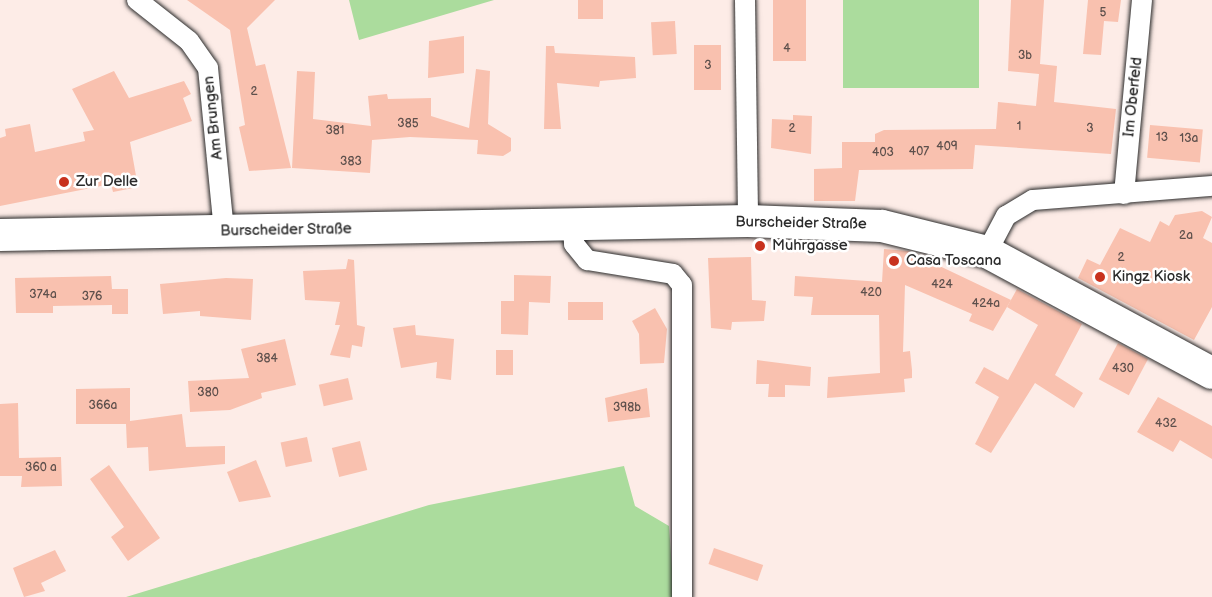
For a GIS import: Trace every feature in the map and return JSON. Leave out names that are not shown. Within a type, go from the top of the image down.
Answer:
[{"type":"main road","name":"Burscheider Straße","points":[[0,235],[748,221],[882,226],[987,252],[1212,373]]},
{"type":"street","name":"Am Brungen","points":[[137,0],[189,41],[208,68],[224,231]]},
{"type":"street","points":[[744,0],[748,221]]},
{"type":"street","name":"Im Oberfeld","points":[[1124,194],[1142,0]]},
{"type":"street","points":[[987,252],[1018,205],[1212,186]]},
{"type":"street","points":[[573,224],[574,244],[587,260],[673,274],[682,285],[682,597]]},
{"type":"green space","points":[[349,0],[494,0],[359,40]]},
{"type":"green space","points":[[843,0],[979,0],[979,88],[843,88]]},
{"type":"green space","points":[[624,466],[635,506],[669,526],[674,597],[126,597],[429,505]]},
{"type":"building","points":[[187,0],[275,0],[247,28],[256,66],[265,64],[291,168],[249,171],[239,127],[245,125],[230,30]]},
{"type":"building","points":[[578,0],[603,0],[603,19],[578,19]]},
{"type":"building","points":[[773,0],[806,0],[806,61],[773,61]]},
{"type":"building","points":[[1011,0],[1044,0],[1040,64],[1057,66],[1054,102],[1116,109],[1111,154],[975,145],[973,169],[859,170],[855,201],[814,201],[814,169],[842,168],[842,142],[875,142],[875,134],[884,130],[996,129],[998,102],[1036,106],[1039,74],[1008,71]]},
{"type":"building","points":[[1088,0],[1121,0],[1118,22],[1104,21],[1101,55],[1083,54]]},
{"type":"building","points":[[675,21],[677,54],[653,55],[651,22]]},
{"type":"building","points":[[464,36],[464,73],[428,78],[429,41]]},
{"type":"building","points":[[694,45],[721,45],[721,90],[694,90]]},
{"type":"building","points":[[546,46],[554,46],[555,53],[635,57],[636,78],[600,81],[599,87],[557,83],[561,129],[544,129]]},
{"type":"building","points":[[476,69],[490,71],[488,124],[511,138],[511,151],[503,156],[477,154],[478,140],[410,137],[372,140],[370,173],[292,168],[297,71],[315,72],[313,119],[371,126],[368,96],[387,94],[388,99],[431,98],[431,116],[469,128]]},
{"type":"building","points":[[114,71],[129,98],[184,81],[191,94],[183,98],[192,121],[130,142],[138,187],[113,192],[111,184],[0,206],[0,138],[6,136],[5,129],[30,124],[35,152],[85,141],[83,132],[94,130],[72,89]]},
{"type":"building","points":[[793,115],[812,116],[811,154],[771,148],[772,119],[793,120]]},
{"type":"building","points":[[1150,125],[1203,130],[1200,162],[1147,158]]},
{"type":"building","points":[[1202,211],[1212,217],[1203,238],[1212,243],[1212,307],[1194,340],[1078,278],[1087,259],[1100,265],[1120,228],[1150,242],[1160,221],[1169,226],[1175,215]]},
{"type":"building","points":[[884,249],[908,251],[1011,300],[993,331],[969,321],[972,314],[905,285],[903,352],[910,351],[912,378],[904,379],[905,392],[827,398],[828,377],[880,373],[879,315],[811,315],[813,297],[794,296],[795,276],[882,282]]},
{"type":"building","points":[[751,257],[752,300],[766,301],[764,321],[732,322],[731,330],[711,328],[708,258]]},
{"type":"building","points":[[348,259],[354,260],[357,325],[365,327],[362,347],[352,345],[350,358],[330,355],[340,325],[335,325],[340,302],[305,300],[303,271],[346,269]]},
{"type":"building","points":[[514,275],[551,276],[550,303],[529,302],[528,335],[501,334],[501,301],[514,301]]},
{"type":"building","points":[[111,276],[112,289],[128,289],[128,314],[112,314],[112,305],[53,306],[53,313],[16,313],[15,278]]},
{"type":"building","points":[[226,278],[253,279],[251,320],[200,316],[200,311],[163,314],[160,284]]},
{"type":"building","points":[[1017,289],[1082,324],[1055,375],[1083,393],[1074,408],[1035,383],[991,453],[975,444],[999,397],[975,383],[984,367],[1008,380],[1038,325],[1007,307]]},
{"type":"building","points":[[568,302],[603,302],[603,320],[568,320]]},
{"type":"building","points":[[655,308],[667,329],[664,363],[640,364],[639,334],[632,321]]},
{"type":"building","points":[[415,325],[416,335],[454,339],[451,380],[436,378],[437,362],[401,368],[393,328]]},
{"type":"building","points":[[285,339],[296,385],[261,393],[262,398],[230,410],[190,412],[188,381],[249,378],[241,349]]},
{"type":"building","points":[[1118,343],[1148,359],[1129,395],[1099,379]]},
{"type":"building","points":[[496,350],[513,350],[513,375],[496,375]]},
{"type":"building","points":[[757,360],[811,367],[810,386],[785,385],[785,397],[768,397],[769,384],[756,384]]},
{"type":"building","points":[[348,378],[353,399],[324,406],[319,385]]},
{"type":"building","points":[[130,388],[130,421],[182,414],[186,447],[225,446],[225,464],[149,471],[148,447],[127,448],[126,424],[76,424],[76,389]]},
{"type":"building","points":[[647,388],[650,417],[608,422],[605,398]]},
{"type":"building","points":[[1158,397],[1212,426],[1212,459],[1180,440],[1173,452],[1137,432]]},
{"type":"building","points":[[18,403],[19,458],[61,457],[62,486],[21,487],[22,476],[0,476],[0,404]]},
{"type":"building","points":[[307,437],[312,461],[286,467],[281,443]]},
{"type":"building","points":[[360,441],[367,470],[339,477],[332,448]]},
{"type":"building","points":[[256,460],[271,497],[239,502],[227,472]]},
{"type":"building","points":[[109,465],[160,538],[128,561],[111,537],[124,527],[90,479]]},
{"type":"building","points":[[714,548],[763,565],[758,581],[708,564]]},
{"type":"building","points":[[55,550],[66,571],[41,583],[45,591],[24,597],[13,568]]},
{"type":"place","name":"Zur Delle","points":[[64,182]]},
{"type":"place","name":"Muhrgasse","points":[[760,246]]},
{"type":"place","name":"Casa Toscana","points":[[894,261]]},
{"type":"place","name":"Kingz Kiosk","points":[[1100,277]]}]
